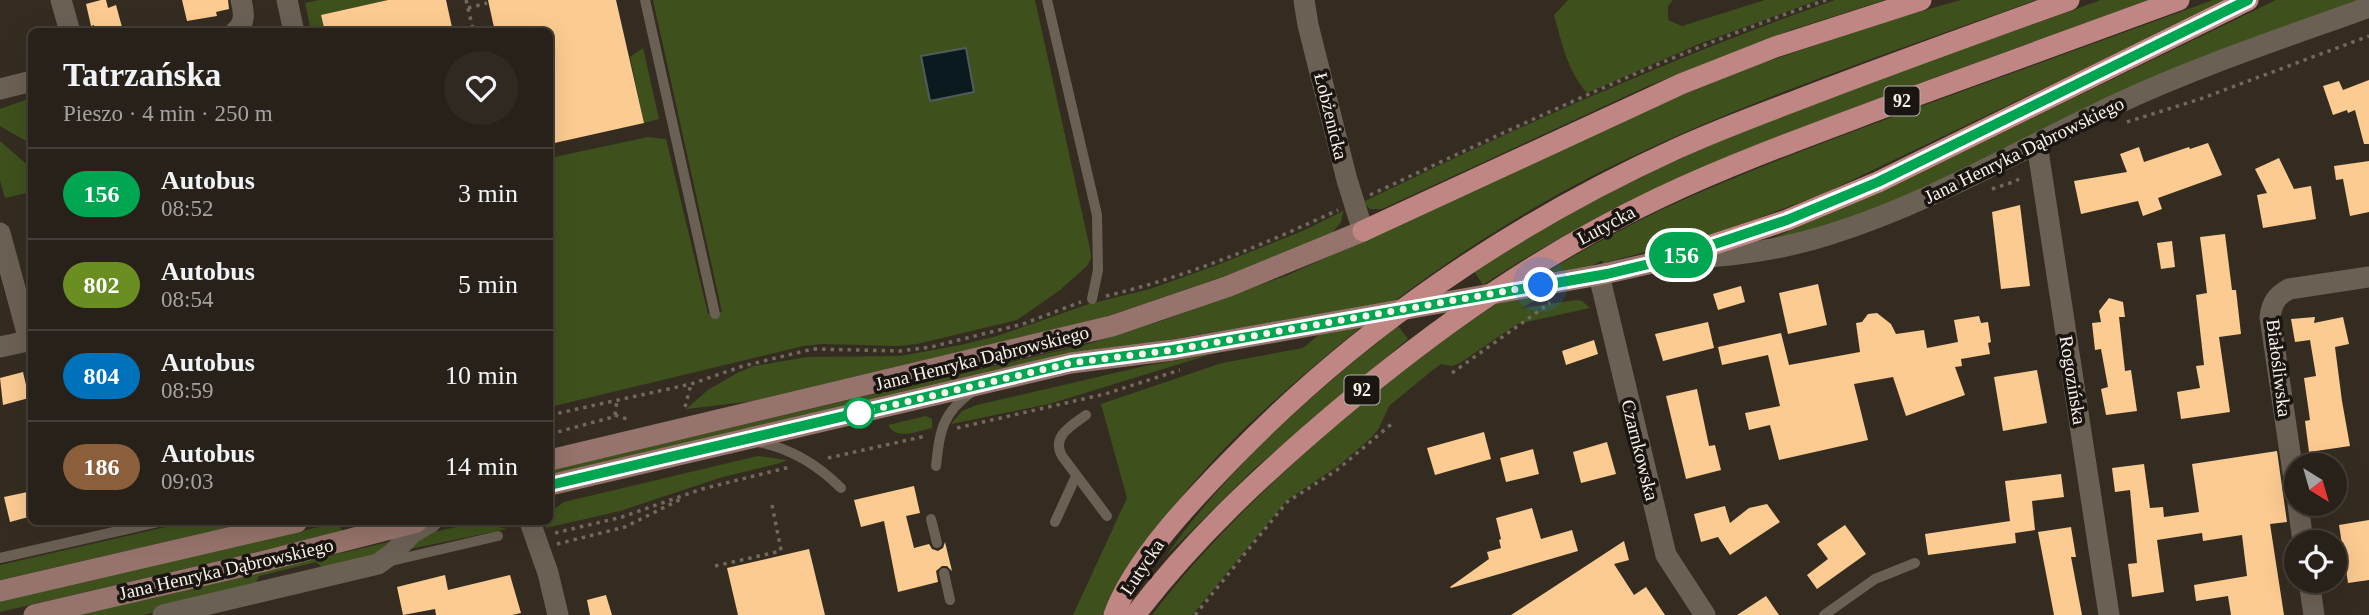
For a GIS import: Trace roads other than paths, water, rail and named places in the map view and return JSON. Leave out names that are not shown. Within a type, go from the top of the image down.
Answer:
[{"type":"main road","points":[[1363,230],[1681,84],[1775,47],[1921,0]]},
{"type":"main road","name":"Lutycka","points":[[1114,615],[1121,597],[1158,543],[1199,493],[1256,435],[1387,320],[1496,245],[1551,212],[1678,148],[1834,86],[2069,0]]},
{"type":"main road","name":"Lutycka","points":[[1135,615],[1209,528],[1307,436],[1446,323],[1573,242],[1686,185],[1774,149],[2179,0]]},
{"type":"main road","points":[[1670,259],[1787,220],[1878,182],[2248,0]]},
{"type":"main road","name":"Jana Henryka Dąbrowskiego","points":[[553,459],[1112,326],[1239,282],[1363,230]]},
{"type":"main road","name":"Jana Henryka Dąbrowskiego","points":[[553,484],[1071,363],[1173,350],[1334,322],[1562,289],[1599,275],[1670,259]]},
{"type":"main road","name":"Jana Henryka Dąbrowskiego","points":[[0,591],[284,525]]},
{"type":"main road","name":"Jana Henryka Dąbrowskiego","points":[[34,615],[405,525]]},
{"type":"street","points":[[61,0],[69,28]]},
{"type":"street","points":[[240,28],[245,14],[241,0]]},
{"type":"street","points":[[286,0],[292,28]]},
{"type":"street","name":"Łobżenicka","points":[[1304,0],[1308,25],[1363,230]]},
{"type":"street","name":"Jana Henryka Dąbrowskiego","points":[[1670,259],[1708,258],[1761,251],[1829,235],[1921,201],[2172,79],[2369,7]]},
{"type":"street","points":[[0,89],[28,82]]},
{"type":"street","name":"Rogozińska","points":[[2037,144],[2109,615]]},
{"type":"street","points":[[0,233],[28,333]]},
{"type":"street","name":"Czarnkowska","points":[[1599,275],[1666,555],[1704,615]]},
{"type":"street","name":"Białośliwska","points":[[2290,453],[2270,317],[2272,305],[2279,294],[2290,289],[2369,277]]},
{"type":"street","points":[[0,347],[28,340]]},
{"type":"street","name":"Jana Henryka Dąbrowskiego","points":[[163,615],[378,564],[393,554],[412,533],[426,525]]},
{"type":"street","points":[[531,525],[548,573],[558,615]]},
{"type":"street","points":[[2311,593],[2314,615]]},
{"type":"lane","points":[[645,0],[715,313]]},
{"type":"lane","points":[[1047,0],[1097,215],[1098,270],[1092,299]]},
{"type":"lane","points":[[936,466],[940,432],[950,412],[985,383]]},
{"type":"lane","points":[[1086,415],[1064,432],[1058,444],[1062,456],[1107,516]]},
{"type":"lane","points":[[734,442],[760,442],[778,446],[822,469],[841,488]]},
{"type":"lane","points":[[1055,522],[1076,476]]},
{"type":"lane","points":[[931,519],[937,543]]},
{"type":"lane","points":[[0,558],[146,525]]},
{"type":"lane","points":[[378,564],[498,536]]},
{"type":"lane","points":[[1824,615],[1875,579],[1915,563]]},
{"type":"lane","points":[[944,573],[950,600]]}]
